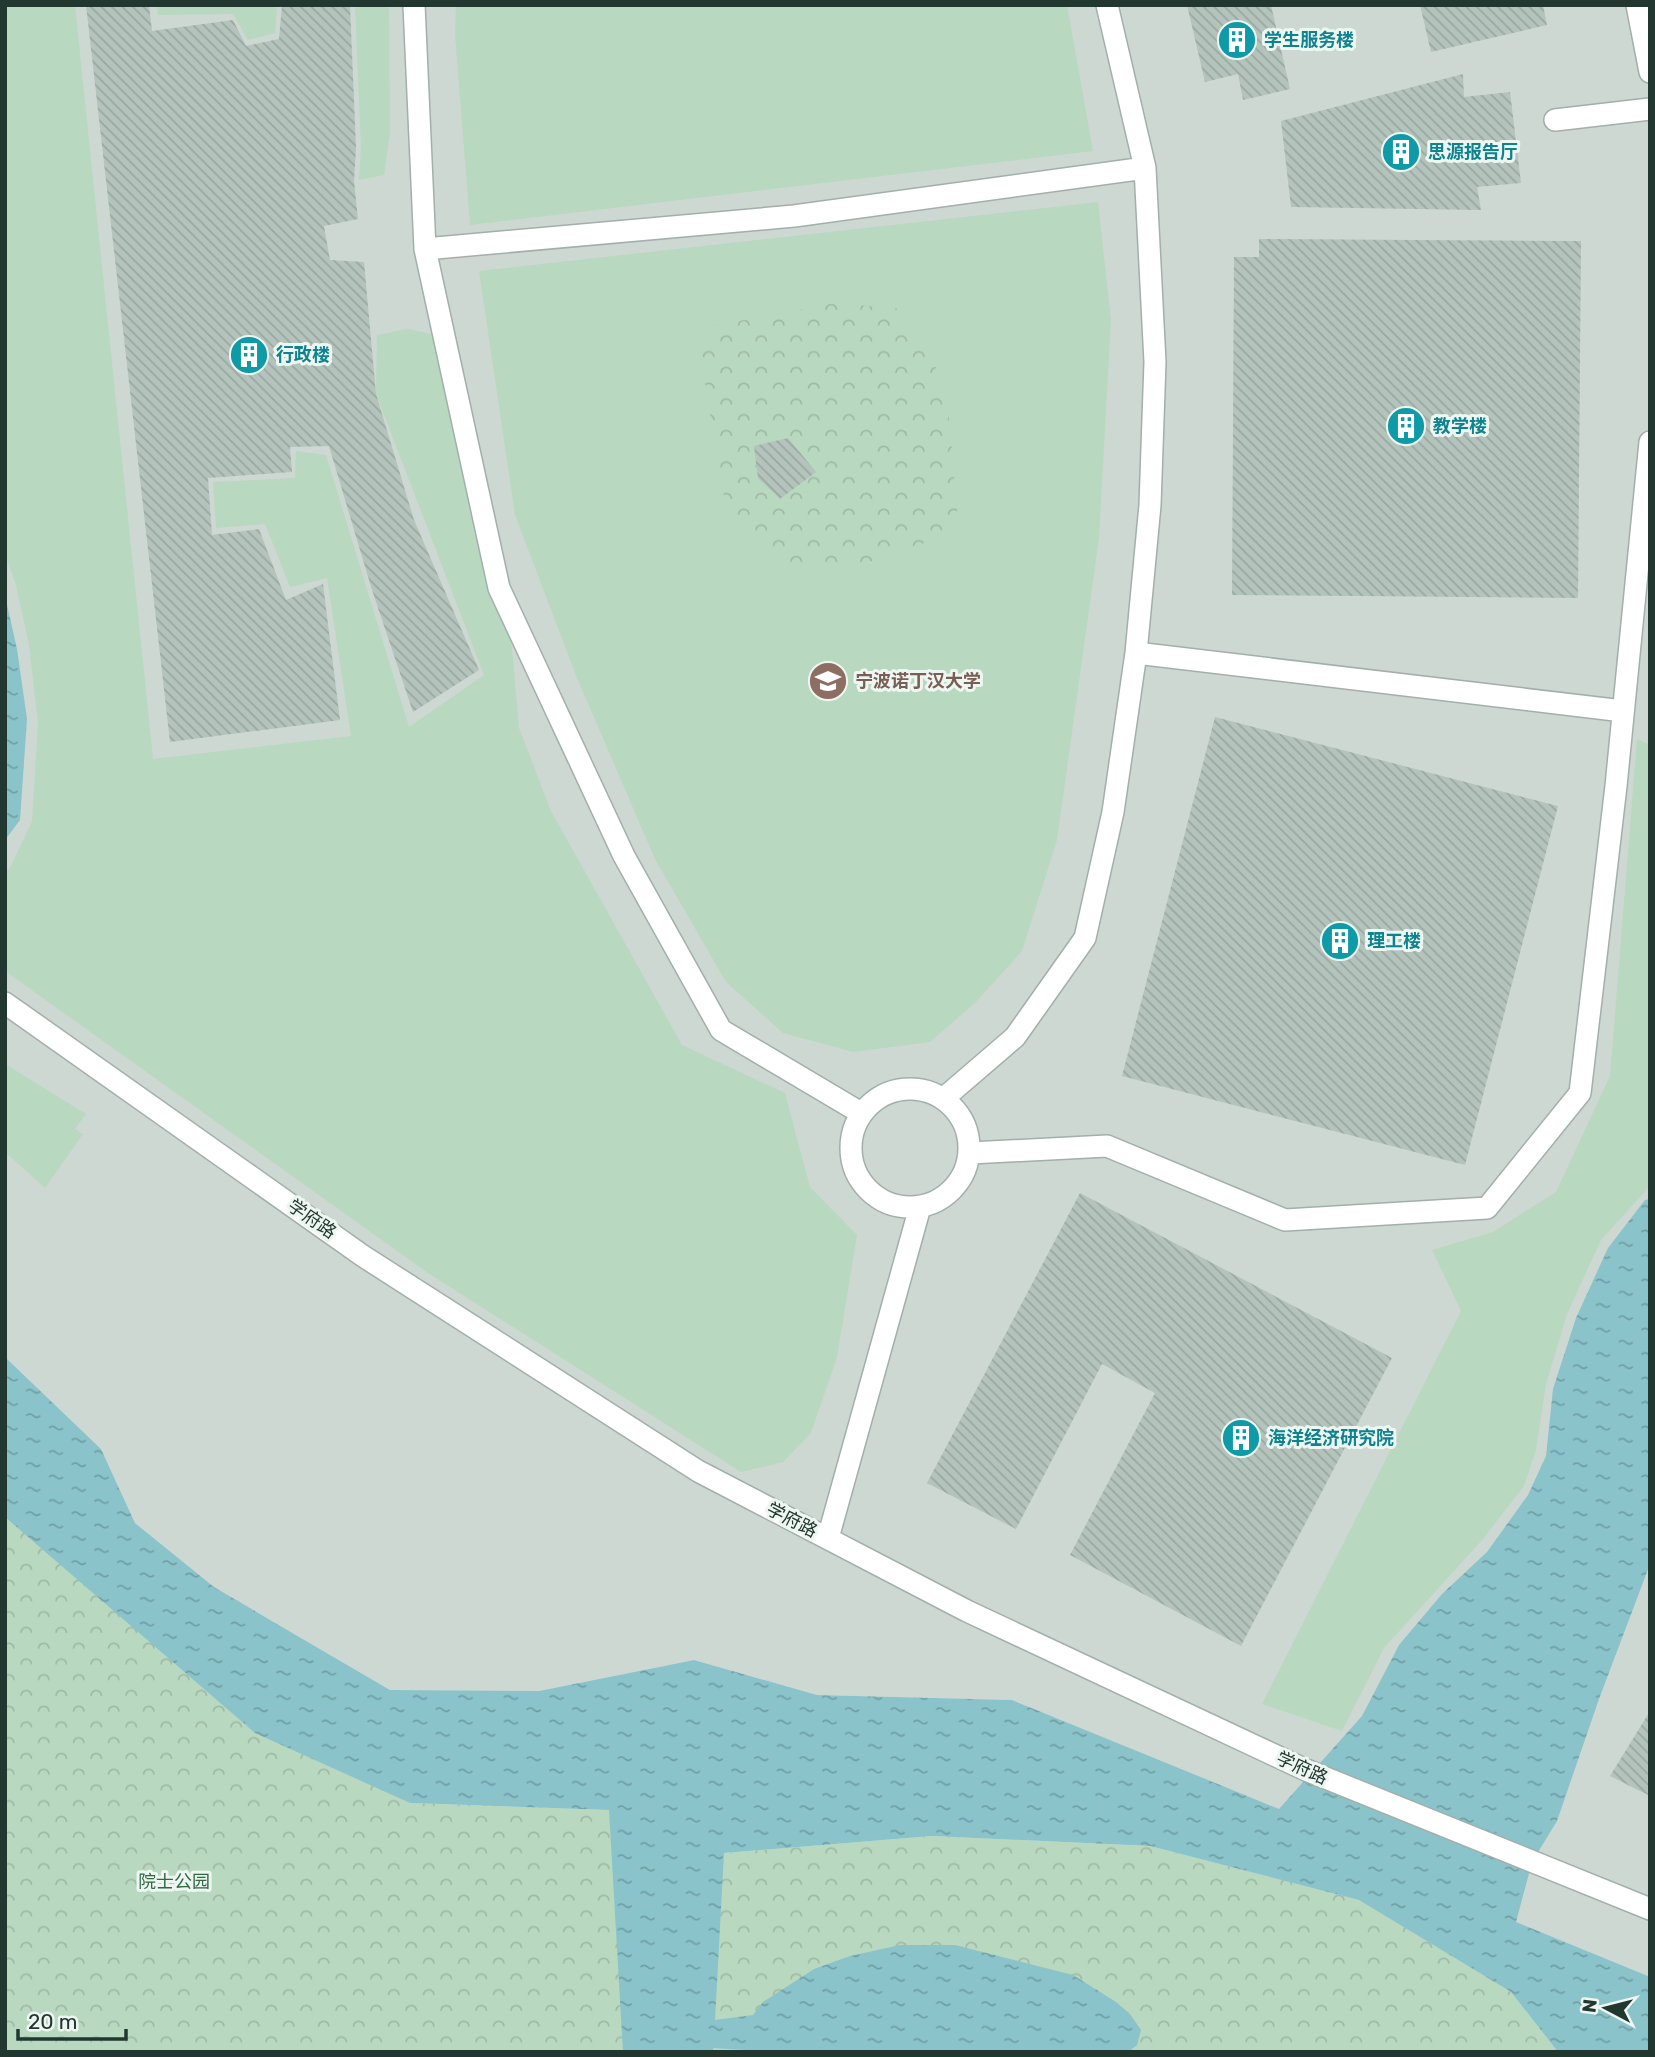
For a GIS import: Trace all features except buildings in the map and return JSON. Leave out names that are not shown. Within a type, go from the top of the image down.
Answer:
[{"type":"street","points":[[414,5],[425,249],[499,588],[610,827],[721,1030],[861,1114]]},
{"type":"street","points":[[944,1098],[1015,1037],[1085,938],[1113,812],[1136,653],[1150,505],[1155,362],[1145,168],[1107,5]]},
{"type":"street","points":[[1637,5],[1650,72]]},
{"type":"street","points":[[1555,120],[1650,109]]},
{"type":"street","points":[[425,249],[794,216],[1145,168]]},
{"type":"street","points":[[970,1153],[1107,1146],[1285,1220],[1487,1208],[1580,1093],[1650,442]]},
{"type":"street","points":[[1136,653],[1623,711]]},
{"type":"street","name":"学府路","points":[[5,1003],[363,1256],[698,1471],[967,1611],[1306,1770],[1650,1909]]},
{"type":"street","points":[[900,1088],[923,1089],[944,1098],[959,1113],[968,1132],[970,1153],[962,1178],[944,1198],[920,1207],[892,1205],[868,1191],[853,1167],[851,1139],[861,1114],[878,1097],[900,1088]]},
{"type":"street","points":[[828,1538],[920,1207]]},
{"type":"shaded area","name":"宁波诺丁汉大学","points":[[5,5],[1650,5],[1650,1978],[1516,1922],[1012,1700],[817,1695],[694,1660],[539,1691],[390,1690],[214,1587],[135,1523],[101,1449],[5,1357]]},
{"type":"green space","points":[[5,5],[75,5],[153,759],[351,736],[327,578],[290,587],[265,524],[216,528],[213,482],[295,478],[296,451],[326,455],[409,727],[484,675],[376,394],[377,335],[408,329],[436,335],[445,392],[512,648],[519,728],[551,811],[682,1045],[785,1093],[810,1187],[857,1235],[837,1357],[811,1433],[783,1462],[741,1472],[428,1273],[5,971],[5,873],[10,868],[32,821],[38,723],[29,645],[16,585],[5,554]]},
{"type":"green space","points":[[157,5],[277,5],[275,33],[248,40],[233,14],[158,15]]},
{"type":"green space","points":[[355,5],[389,5],[390,133],[384,175],[359,180],[361,147]]},
{"type":"green space","points":[[456,5],[1067,5],[1093,151],[470,225],[455,34]]},
{"type":"green space","points":[[1098,202],[1111,320],[1099,538],[1057,840],[1022,951],[975,1003],[930,1042],[853,1052],[783,1033],[726,982],[655,859],[577,678],[515,515],[479,271]]},
{"type":"green space","points":[[835,303],[902,309],[946,385],[959,531],[863,564],[781,562],[727,515],[696,329]]},
{"type":"green space","points":[[1637,739],[1650,745],[1650,1186],[1601,1240],[1567,1314],[1546,1384],[1536,1450],[1524,1486],[1483,1539],[1384,1648],[1342,1731],[1262,1704],[1461,1311],[1432,1250],[1493,1232],[1556,1192],[1610,1076]]},
{"type":"green space","points":[[5,1064],[86,1114],[75,1129],[83,1134],[45,1188],[5,1152]]},
{"type":"green space","name":"院士公园","points":[[5,1507],[410,1803],[609,1810],[724,1853],[932,1836],[1150,1846],[1360,1900],[1511,1992],[1558,2052],[5,2052]]},
{"type":"water","points":[[5,596],[17,649],[27,719],[20,820],[5,840]]},
{"type":"water","points":[[1650,1199],[1650,1564],[1557,1821],[1532,1862],[1516,1922],[1648,1976],[1650,2052],[1558,2052],[1511,1992],[1359,1900],[1150,1846],[932,1836],[724,1853],[715,2020],[753,2015],[763,2002],[814,1969],[850,1956],[900,1945],[955,1945],[1073,1975],[1130,2014],[1141,2030],[1137,2045],[1128,2052],[746,2052],[713,2048],[713,2052],[623,2052],[609,1810],[410,1803],[255,1733],[5,1517],[5,1357],[101,1449],[135,1523],[214,1587],[390,1690],[539,1691],[694,1660],[817,1695],[1012,1700],[1279,1809],[1362,1716],[1399,1645],[1442,1594],[1487,1552],[1528,1495],[1546,1456],[1553,1389],[1576,1318],[1608,1248],[1645,1200]]},
{"type":"place","name":"学生服务楼","points":[[1237,40]]},
{"type":"place","name":"思源报告厅","points":[[1401,152]]},
{"type":"place","name":"行政楼","points":[[249,355]]},
{"type":"place","name":"教学楼","points":[[1406,426]]},
{"type":"place","name":"宁波诺丁汉大学","points":[[828,681]]},
{"type":"place","name":"理工楼","points":[[1340,941]]},
{"type":"place","name":"海洋经济研究院","points":[[1241,1438]]}]
